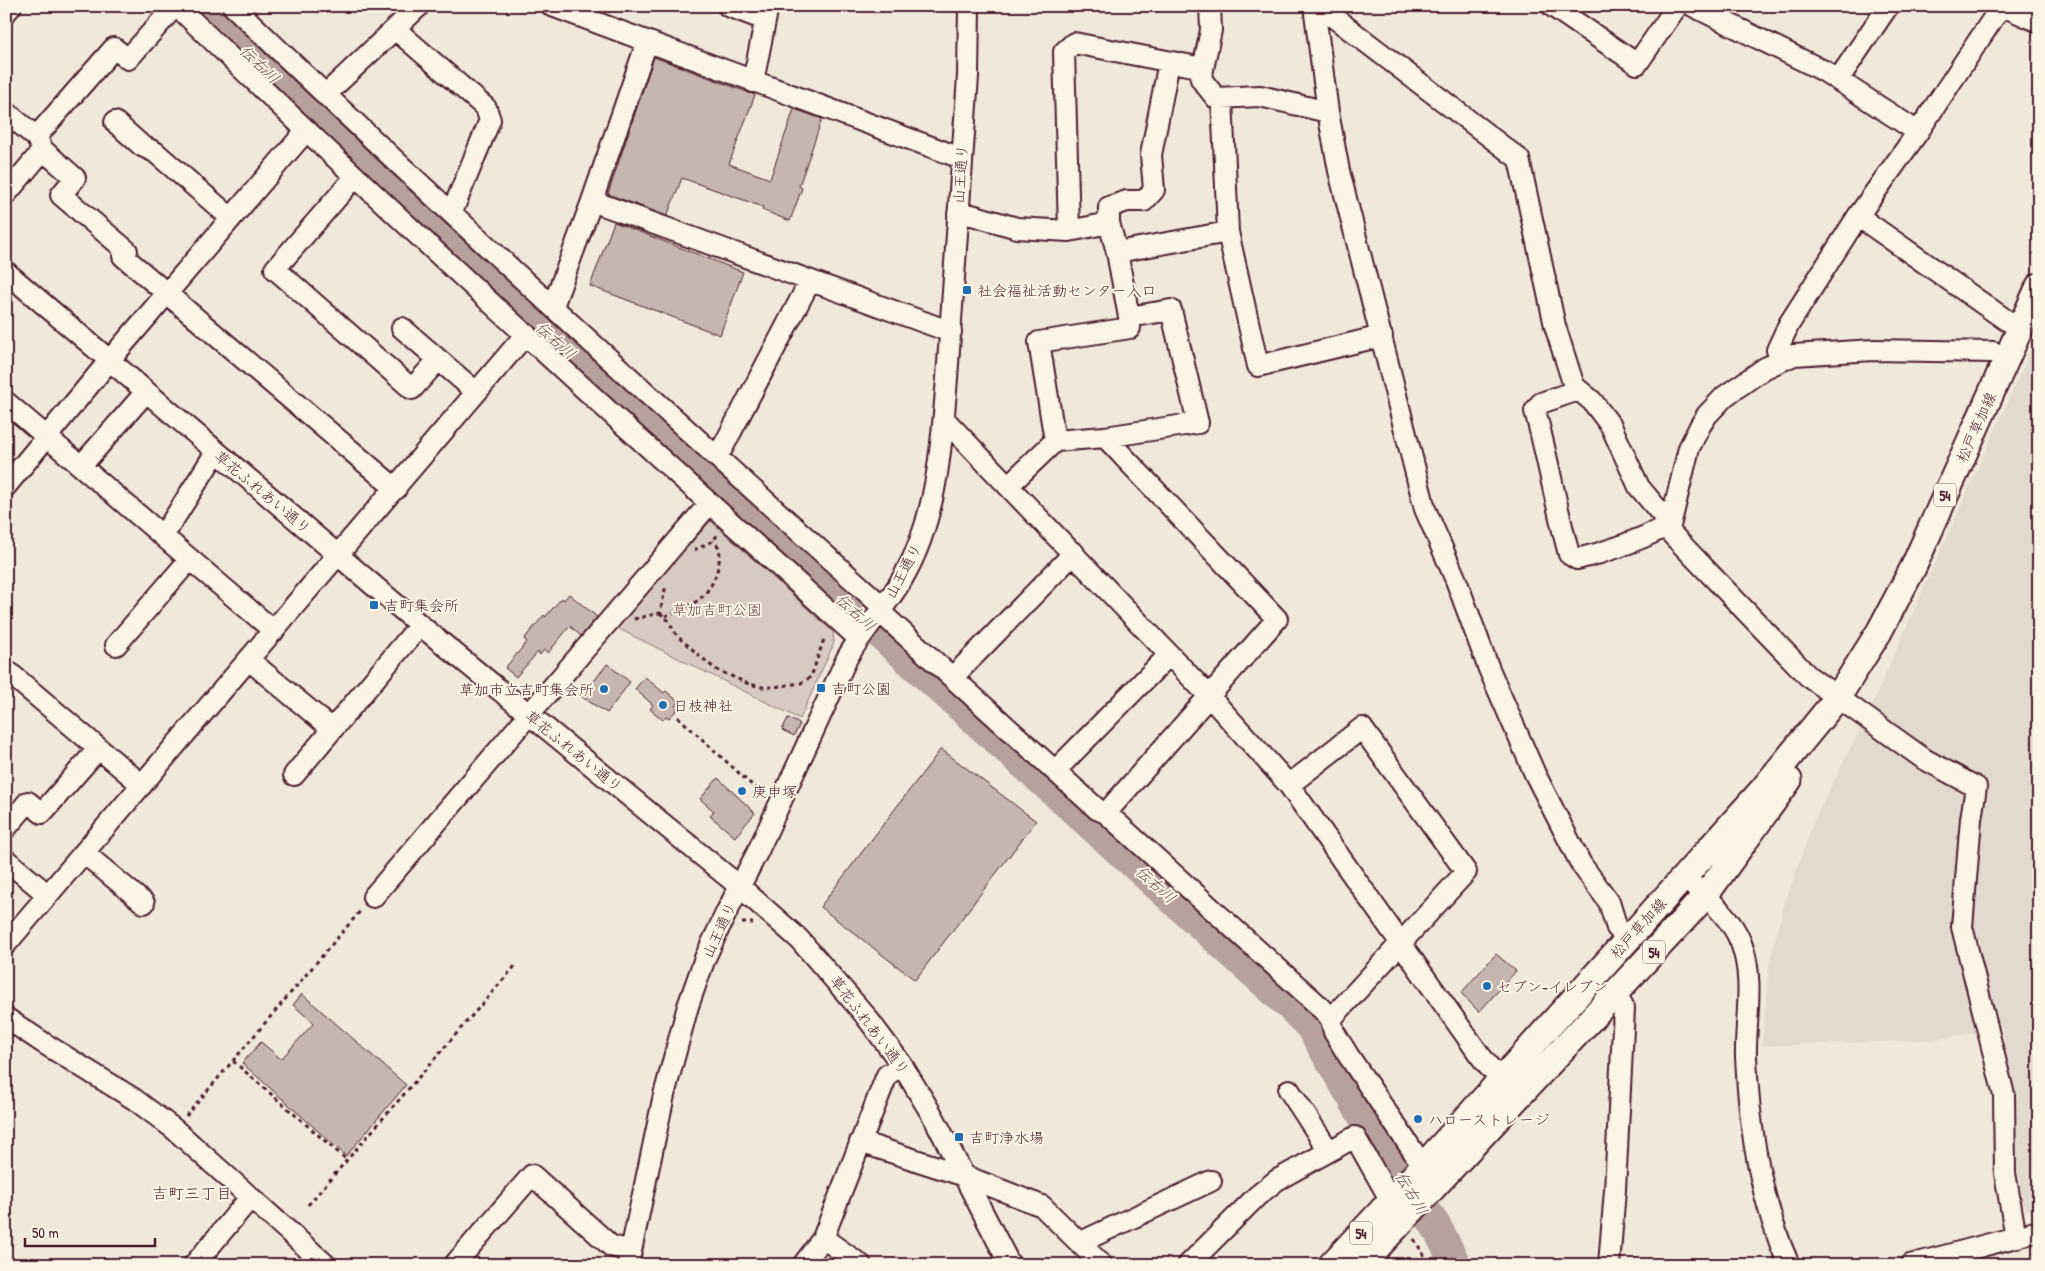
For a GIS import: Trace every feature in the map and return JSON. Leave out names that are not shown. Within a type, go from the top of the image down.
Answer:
[{"type":"main road","name":"松戸草加線","points":[[1361,1265],[1401,1218],[1430,1174],[1501,1078],[1684,878],[1762,789],[1838,697],[1879,632],[1913,568],[2039,286]]},
{"type":"main road","name":"松戸草加線","points":[[1430,1174],[1520,1096],[1705,896],[1800,766],[1827,722],[1838,697]]},
{"type":"main road","name":"松戸草加線","points":[[1331,1265],[1401,1218]]},
{"type":"street","points":[[6,12],[11,6]]},
{"type":"street","points":[[6,194],[39,143],[114,48],[128,59],[176,6],[306,132],[709,504],[860,636]]},
{"type":"street","points":[[233,6],[325,95],[716,456],[880,611],[1055,771],[1098,809],[1106,813],[1318,1004],[1331,1019],[1334,1032],[1348,1055],[1430,1174]]},
{"type":"street","points":[[325,95],[419,6]]},
{"type":"street","points":[[552,6],[961,158]]},
{"type":"street","points":[[728,6],[767,13],[753,82]]},
{"type":"street","name":"山王通り","points":[[629,1258],[664,1095],[688,1006],[705,958],[757,853],[847,658],[860,636],[905,575],[915,556],[932,500],[944,419],[951,332],[961,158],[968,76],[969,6]]},
{"type":"street","points":[[1210,6],[1211,30],[1200,78],[1216,98],[1260,96],[1328,112]]},
{"type":"street","points":[[1314,6],[1328,112],[1339,171],[1425,509],[1456,580],[1489,669],[1535,774],[1581,864],[1609,902],[1618,928],[1628,938]]},
{"type":"street","points":[[1319,6],[1519,159],[1555,326],[1574,386],[1592,401],[1611,426],[1639,487],[1668,527],[1808,676],[1924,759],[1976,786],[1970,819],[1962,927],[2004,1095],[2005,1173],[2016,1238]]},
{"type":"street","points":[[1552,6],[1637,64],[1677,6]]},
{"type":"street","points":[[1693,6],[1838,80],[1918,132]]},
{"type":"street","points":[[1838,80],[1888,6]]},
{"type":"street","points":[[1780,360],[1776,350],[1789,324],[1858,216],[1918,132],[1999,7],[2012,10],[2039,22]]},
{"type":"street","points":[[396,29],[486,108],[490,120],[452,212]]},
{"type":"street","points":[[553,306],[592,201],[647,42]]},
{"type":"street","points":[[1069,231],[1064,52],[1074,43],[1203,68]]},
{"type":"street","points":[[1055,441],[1039,342],[1130,328],[1117,252],[1109,222],[1108,207],[1127,201],[1144,200],[1154,190],[1151,155],[1169,62]]},
{"type":"street","points":[[1222,98],[1228,232],[1258,366],[1382,336]]},
{"type":"street","points":[[6,112],[75,178],[61,195],[127,251],[123,256],[396,489]]},
{"type":"street","points":[[115,122],[142,146],[155,152],[231,218]]},
{"type":"street","points":[[6,486],[109,361],[306,132]]},
{"type":"street","points":[[355,177],[275,269],[412,389],[438,360]]},
{"type":"street","points":[[592,201],[951,332]]},
{"type":"street","points":[[958,214],[972,215],[1017,228],[1069,231],[1109,222]]},
{"type":"street","points":[[1858,216],[2006,320],[2020,326]]},
{"type":"street","points":[[1117,252],[1228,232]]},
{"type":"street","name":"草花ふれあい通り","points":[[6,272],[420,625],[739,886],[799,939],[834,977],[902,1065],[934,1118],[1010,1265]]},
{"type":"street","points":[[716,456],[723,447],[810,281]]},
{"type":"street","points":[[1008,486],[1055,441],[1105,437],[1198,423],[1171,310],[1129,317]]},
{"type":"street","points":[[402,328],[476,392]]},
{"type":"street","points":[[6,944],[396,489],[526,334]]},
{"type":"street","points":[[1668,527],[1689,448],[1707,415],[1725,396],[1780,360],[1794,355],[1873,350],[1993,352],[2006,358]]},
{"type":"street","points":[[1578,390],[1541,403],[1535,411],[1549,462],[1558,516],[1569,554],[1577,559],[1602,553],[1668,527]]},
{"type":"street","points":[[81,466],[146,392]]},
{"type":"street","points":[[6,402],[274,631]]},
{"type":"street","points":[[944,419],[1208,695],[1289,785],[1479,1054],[1520,1096]]},
{"type":"street","points":[[1105,437],[1276,619],[1106,813]]},
{"type":"street","points":[[163,536],[216,452]]},
{"type":"street","points":[[373,897],[709,504]]},
{"type":"street","points":[[953,677],[1074,553]]},
{"type":"street","points":[[116,646],[190,559]]},
{"type":"street","points":[[294,775],[420,625]]},
{"type":"street","points":[[1055,771],[1169,655]]},
{"type":"street","points":[[249,660],[332,729]]},
{"type":"street","points":[[6,670],[142,785]]},
{"type":"street","points":[[1289,785],[1362,728],[1466,872],[1331,1019]]},
{"type":"street","points":[[6,828],[28,802],[42,814],[98,749]]},
{"type":"street","points":[[84,853],[144,903]]},
{"type":"street","points":[[6,860],[48,895]]},
{"type":"street","points":[[1684,878],[1726,917],[1742,943],[1746,962],[1748,995],[1746,1056],[1752,1131],[1759,1174],[1771,1216],[1789,1265]]},
{"type":"street","points":[[1609,1265],[1615,1190],[1624,1008],[1616,993]]},
{"type":"street","points":[[6,1018],[134,1099],[238,1184],[250,1198],[326,1265]]},
{"type":"street","points":[[803,1265],[823,1238],[887,1075],[902,1065]]},
{"type":"street","points":[[1289,1090],[1329,1151]]},
{"type":"street","points":[[1188,1265],[1256,1196],[1277,1180],[1355,1138],[1401,1218]]},
{"type":"street","points":[[860,1142],[965,1176],[1042,1206],[1081,1242],[1102,1265]]},
{"type":"street","points":[[454,1265],[532,1175],[611,1246],[629,1258]]},
{"type":"street","points":[[1081,1242],[1211,1181]]},
{"type":"street","points":[[194,1265],[250,1198]]},
{"type":"street","points":[[1910,1265],[2039,1231]]},
{"type":"street","points":[[823,1238],[861,1265]]},
{"type":"path","points":[[687,556],[713,541],[724,527]]},
{"type":"path","points":[[664,616],[688,608],[711,587],[720,551],[718,545],[713,541]]},
{"type":"path","points":[[660,613],[667,579]]},
{"type":"path","points":[[660,613],[677,636],[715,669],[749,684],[762,687],[801,683],[811,677],[824,639]]},
{"type":"path","points":[[630,616],[635,620],[660,613]]},
{"type":"path","points":[[678,717],[769,801]]},
{"type":"path","points":[[174,1130],[373,897]]},
{"type":"path","points":[[308,1205],[515,966]]},
{"type":"path","points":[[233,1060],[347,1160]]},
{"type":"path","points":[[1401,1218],[1430,1265]]},
{"type":"shaded area","points":[[2039,332],[2039,1219],[2020,1203],[2013,1096],[2002,1028],[1932,1040],[1762,1046],[1769,965],[1783,908],[1814,820],[1868,713]]},
{"type":"green space","name":"草加吉町公園","points":[[711,521],[833,632],[834,643],[800,719],[615,627]]},
{"type":"building","points":[[654,57],[755,95],[729,164],[770,179],[794,109],[822,119],[799,186],[802,188],[790,221],[762,210],[763,207],[682,178],[667,216],[608,194]]},
{"type":"building","points":[[614,222],[743,272],[720,335],[590,286]]},
{"type":"building","points":[[569,594],[597,617],[581,636],[570,626],[548,653],[544,650],[540,655],[538,652],[516,677],[505,668],[527,642],[524,639],[544,615],[545,617],[562,598],[564,600]]},
{"type":"building","points":[[607,664],[630,682],[607,713],[582,697]]},
{"type":"building","points":[[645,677],[664,693],[666,691],[679,702],[675,706],[678,709],[669,718],[666,716],[663,720],[650,709],[653,705],[635,689]]},
{"type":"building","points":[[788,718],[800,724],[794,736],[782,730]]},
{"type":"building","points":[[941,749],[1036,821],[915,980],[820,907]]},
{"type":"building","points":[[718,778],[755,813],[735,837],[710,816],[714,811],[700,799]]},
{"type":"building","points":[[1496,954],[1516,971],[1479,1012],[1461,993]]},
{"type":"building","points":[[302,994],[406,1085],[346,1156],[242,1063],[261,1042],[281,1059],[314,1023],[293,1005]]},
{"type":"waterway","name":"伝右川","points":[[199,6],[402,200],[1286,1002],[1311,1027],[1363,1116],[1437,1228],[1456,1265]]},
{"type":"place","name":"社会福祉活動センター入口","points":[[967,290]]},
{"type":"place","name":"吉町集会所","points":[[374,605]]},
{"type":"place","name":"吉町公園","points":[[821,688]]},
{"type":"place","name":"草加市立吉町集会所","points":[[604,689]]},
{"type":"place","name":"日枝神社","points":[[663,705]]},
{"type":"place","name":"庚申塚","points":[[742,791]]},
{"type":"place","name":"セブン-イレブン","points":[[1487,986]]},
{"type":"place","name":"ハローストレージ","points":[[1418,1119]]},
{"type":"place","name":"吉町浄水場","points":[[959,1137]]},
{"type":"district","name":"吉町三丁目","points":[[192,1193]]}]
